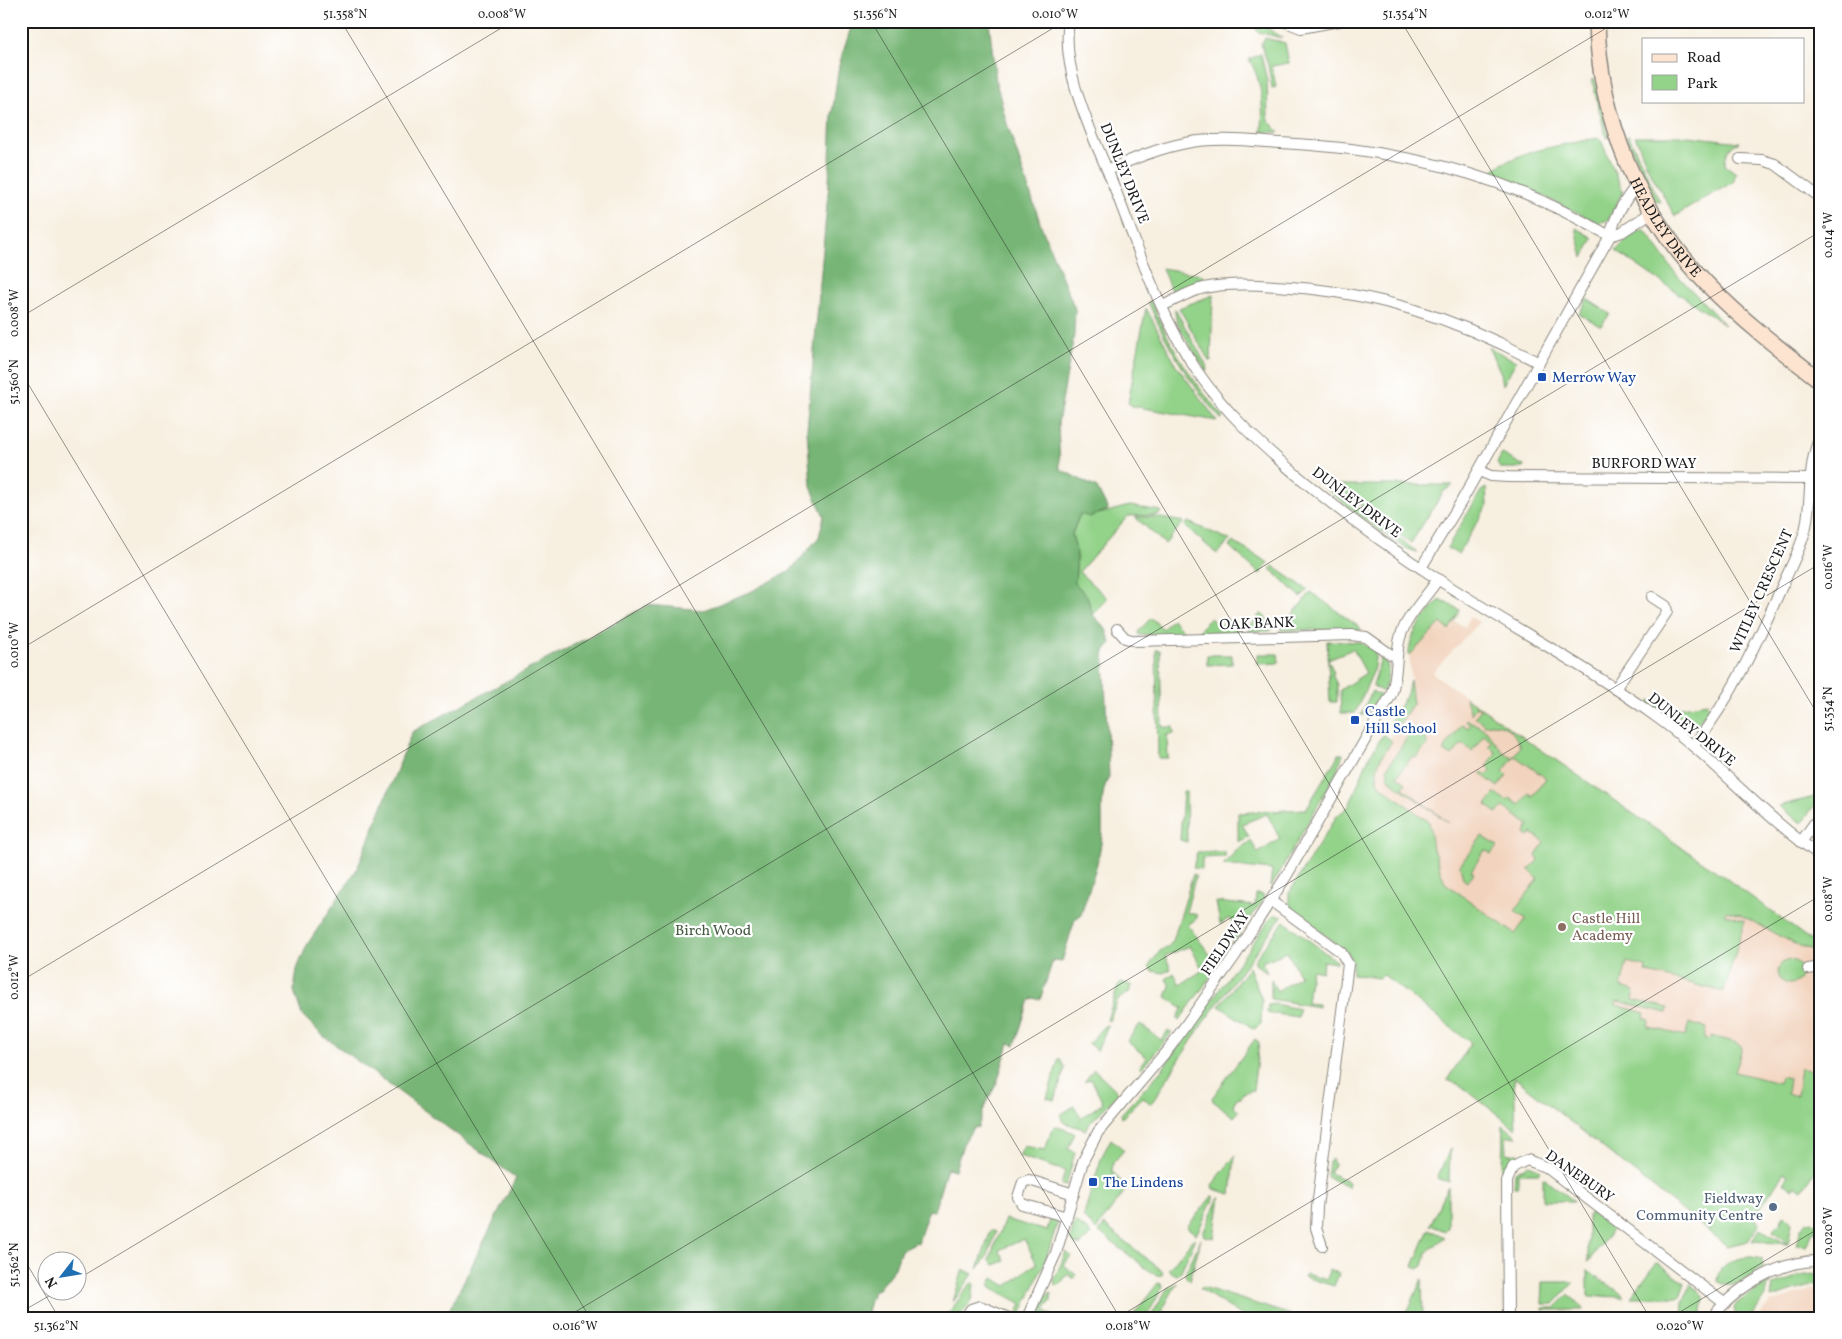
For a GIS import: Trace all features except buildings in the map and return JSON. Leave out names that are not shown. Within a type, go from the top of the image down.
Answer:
[{"type":"street","name":"DUNLEY DRIVE","points":[[1069,21],[1066,44],[1071,70],[1162,306],[1197,371],[1243,426],[1322,496],[1421,568],[1655,716],[1693,746],[1801,842],[1821,856]]},
{"type":"street","points":[[1282,21],[1301,28],[1339,21]]},
{"type":"street","name":"HEADLEY DRIVE","points":[[1597,21],[1599,55],[1606,100],[1618,138],[1652,212],[1677,249],[1708,285],[1821,381]]},
{"type":"street","points":[[1812,21],[1821,27]]},
{"type":"street","points":[[1108,170],[1170,146],[1204,141],[1250,141],[1340,148],[1414,161],[1482,179],[1539,200],[1610,236],[1622,232],[1652,212]]},
{"type":"street","points":[[1740,159],[1762,160],[1775,164],[1821,198]]},
{"type":"street","points":[[1421,568],[1479,471],[1610,236],[1613,222],[1620,208],[1638,185]]},
{"type":"street","points":[[1162,306],[1199,289],[1226,285],[1300,287],[1336,291],[1383,301],[1449,320],[1486,335],[1539,363]]},
{"type":"street","name":"WITLEY CRESCENT","points":[[1693,746],[1716,715],[1740,673],[1800,547],[1807,519],[1814,450],[1821,435]]},
{"type":"street","name":"BURFORD WAY","points":[[1479,471],[1491,476],[1508,477],[1810,480]]},
{"type":"street","name":"FIELDWAY","points":[[1028,1318],[1050,1270],[1068,1217],[1083,1161],[1101,1127],[1183,1030],[1271,901],[1391,695],[1396,678],[1397,656],[1403,629],[1438,579]]},
{"type":"street","points":[[1615,689],[1667,612],[1666,606],[1652,597]]},
{"type":"street","name":"OAK BANK","points":[[1117,629],[1125,638],[1136,641],[1358,635],[1366,637],[1390,654],[1397,656]]},
{"type":"street","points":[[1801,842],[1821,814]]},
{"type":"street","points":[[1271,901],[1341,952],[1348,964],[1316,1222],[1322,1246]]},
{"type":"street","points":[[1808,969],[1821,968]]},
{"type":"street","name":"DANEBURY","points":[[1508,1318],[1507,1181],[1513,1168],[1527,1160],[1546,1166],[1724,1303]]},
{"type":"street","points":[[1068,1217],[1022,1204],[1018,1197],[1019,1190],[1023,1182],[1029,1180],[1074,1194]]},
{"type":"street","points":[[1712,1318],[1724,1303],[1767,1275],[1792,1265],[1821,1260]]},
{"type":"street","points":[[965,1318],[971,1309],[980,1306],[1008,1318]]},
{"type":"shaded area","name":"Castle Hill Academy","points":[[1454,606],[1460,610],[1454,621],[1465,627],[1470,617],[1479,622],[1432,673],[1723,876],[1821,948],[1821,1096],[1727,1246],[1473,1045],[1368,773],[1413,703],[1409,651]]},
{"type":"shaded area","points":[[1815,1289],[1820,1293],[1819,1318],[1757,1318],[1770,1303]]},
{"type":"green space","name":"Birch Wood","points":[[853,21],[989,21],[996,82],[1007,124],[1043,231],[1075,309],[1074,335],[1058,423],[1060,469],[1097,488],[1108,510],[1090,517],[1080,514],[1072,534],[1077,555],[1075,583],[1087,596],[1093,615],[1106,629],[1111,643],[1106,649],[1104,656],[1109,777],[1102,805],[1101,844],[1091,885],[1081,915],[1075,919],[1062,961],[1053,960],[1040,1000],[1033,998],[1029,1001],[1015,1045],[1009,1043],[997,1083],[986,1103],[978,1127],[973,1128],[963,1144],[955,1170],[947,1168],[934,1211],[928,1210],[918,1243],[915,1242],[913,1245],[901,1250],[895,1268],[878,1289],[873,1291],[865,1318],[445,1318],[516,1178],[322,1035],[302,1015],[294,991],[297,969],[307,945],[357,869],[412,732],[648,605],[704,610],[752,591],[790,571],[819,537],[824,516],[811,487],[807,430],[829,182],[832,114],[839,65]]},
{"type":"green space","points":[[1250,21],[1257,21],[1282,38],[1258,32]]},
{"type":"green space","points":[[1265,38],[1285,43],[1289,63],[1272,66],[1276,87],[1272,88],[1268,65],[1261,44]]},
{"type":"green space","points":[[1261,54],[1267,81],[1268,120],[1279,132],[1262,132],[1260,86],[1249,59]]},
{"type":"green space","points":[[1595,79],[1609,137],[1606,138],[1592,80]]},
{"type":"green space","points":[[1629,136],[1660,202],[1655,201],[1626,137]]},
{"type":"green space","points":[[1635,136],[1688,136],[1739,142],[1728,151],[1725,161],[1725,165],[1736,173],[1733,182],[1675,216],[1650,172]]},
{"type":"green space","points":[[1598,138],[1601,140],[1623,192],[1608,220],[1598,223],[1530,190],[1492,175],[1494,169],[1505,162],[1531,152]]},
{"type":"green space","points":[[1576,228],[1593,238],[1583,258]]},
{"type":"green space","points":[[1644,229],[1676,274],[1725,325],[1616,251],[1629,237]]},
{"type":"green space","points":[[1162,268],[1203,275],[1203,279],[1171,291]]},
{"type":"green space","points":[[1213,295],[1211,361],[1209,361],[1179,308]]},
{"type":"green space","points":[[1587,299],[1610,314],[1601,326],[1579,314]]},
{"type":"green space","points":[[1151,301],[1182,362],[1212,404],[1224,417],[1221,419],[1199,392],[1171,349],[1148,302]]},
{"type":"green space","points":[[1146,308],[1176,365],[1217,421],[1132,406],[1128,403]]},
{"type":"green space","points":[[1175,309],[1208,368],[1206,371],[1182,331],[1175,315]]},
{"type":"green space","points":[[1488,347],[1516,361],[1503,385],[1501,373]]},
{"type":"green space","points":[[1502,454],[1524,466],[1524,468],[1500,468],[1497,463]]},
{"type":"green space","points":[[1334,485],[1453,485],[1444,491],[1411,543]]},
{"type":"green space","points":[[1328,486],[1417,552],[1399,544],[1372,525],[1326,489]]},
{"type":"green space","points":[[1486,488],[1487,506],[1458,554],[1447,548],[1481,491]]},
{"type":"green space","points":[[1130,506],[1161,511],[1159,515],[1128,516],[1079,572],[1107,598],[1093,615],[1087,596],[1075,583],[1077,555],[1072,534],[1080,514],[1092,515]]},
{"type":"green space","points":[[1135,517],[1155,517],[1184,522],[1165,544]]},
{"type":"green space","points":[[1188,522],[1230,540],[1217,554],[1185,526]]},
{"type":"green space","points":[[1233,542],[1269,563],[1260,574],[1229,546]]},
{"type":"green space","points":[[1273,566],[1308,590],[1301,597],[1270,569]]},
{"type":"green space","points":[[1311,592],[1359,627],[1362,630],[1280,630]]},
{"type":"green space","points":[[1440,600],[1460,610],[1449,630],[1441,623],[1409,656],[1411,640],[1415,632]]},
{"type":"green space","points":[[1261,613],[1275,627],[1270,631],[1249,631],[1248,628]]},
{"type":"green space","points":[[1151,618],[1163,629],[1172,619],[1187,634],[1139,635],[1138,632]]},
{"type":"green space","points":[[1210,618],[1220,626],[1227,619],[1239,632],[1200,634],[1199,631]]},
{"type":"green space","points":[[1327,641],[1360,642],[1376,652],[1373,672],[1355,713],[1341,713],[1340,690],[1366,673],[1353,649],[1328,659],[1337,685],[1337,702],[1330,702]]},
{"type":"green space","points":[[1156,650],[1160,650],[1162,727],[1173,727],[1174,734],[1167,735],[1168,758],[1158,758]]},
{"type":"green space","points":[[1258,654],[1278,654],[1279,663],[1258,664]]},
{"type":"green space","points":[[1207,655],[1232,655],[1232,664],[1207,665]]},
{"type":"green space","points":[[1381,658],[1387,664],[1388,669],[1383,692],[1373,686]]},
{"type":"green space","points":[[1410,680],[1413,703],[1399,725],[1391,720],[1407,694]]},
{"type":"green space","points":[[1372,691],[1381,696],[1365,714],[1361,714]]},
{"type":"green space","name":"Castle Hill Academy","points":[[1465,697],[1723,876],[1821,948],[1821,954],[1792,943],[1741,915],[1726,911],[1724,914],[1745,920],[1724,992],[1645,972],[1646,967],[1627,962],[1621,987],[1635,991],[1633,1000],[1668,1008],[1667,1013],[1617,1001],[1616,1005],[1645,1013],[1644,1018],[1650,1020],[1648,1027],[1685,1036],[1689,1023],[1706,1028],[1704,1038],[1710,1040],[1711,1036],[1734,1042],[1742,1047],[1735,1072],[1779,1083],[1781,1076],[1789,1078],[1787,1094],[1797,1095],[1801,1068],[1821,1074],[1821,1163],[1802,1190],[1795,1185],[1792,1189],[1783,1183],[1789,1175],[1784,1172],[1754,1218],[1760,1223],[1748,1241],[1727,1246],[1514,1077],[1516,1129],[1460,1085],[1447,1080],[1471,1043],[1383,975],[1378,978],[1352,974],[1352,961],[1348,953],[1291,908],[1289,893],[1336,817],[1349,806],[1368,759],[1383,734],[1392,741],[1379,762],[1377,768],[1378,780],[1381,786],[1429,822],[1433,849],[1445,883],[1515,934],[1526,919],[1515,911],[1538,879],[1529,870],[1538,860],[1536,856],[1544,842],[1532,833],[1529,837],[1525,834],[1529,825],[1503,807],[1497,813],[1486,805],[1495,793],[1507,801],[1510,798],[1520,805],[1529,793],[1533,796],[1546,778],[1515,756],[1503,771],[1507,775],[1498,787],[1481,774],[1482,772],[1487,775],[1491,770],[1487,766],[1496,753],[1489,746],[1492,741],[1484,735],[1472,751],[1462,744],[1452,756],[1443,751],[1462,724],[1468,728],[1470,725],[1465,721],[1466,719],[1486,730],[1502,751],[1512,758],[1520,747],[1515,736],[1507,728],[1497,724],[1485,725],[1475,717],[1481,709],[1476,706],[1471,714]]},
{"type":"green space","points":[[1651,700],[1686,725],[1684,728],[1649,703]]},
{"type":"green space","points":[[1707,703],[1708,709],[1694,728],[1670,709]]},
{"type":"green space","points":[[1414,727],[1426,735],[1427,745],[1416,758],[1413,756],[1397,776],[1406,783],[1403,788],[1449,823],[1392,782],[1388,776],[1387,768]]},
{"type":"green space","points":[[1339,754],[1343,754],[1336,773],[1272,886],[1270,886],[1272,870],[1223,865],[1236,851],[1251,841],[1258,853],[1280,839],[1267,814],[1242,824],[1249,837],[1238,842],[1238,813],[1306,809]]},
{"type":"green space","points":[[1183,791],[1186,792],[1187,842],[1180,840]]},
{"type":"green space","points":[[1818,796],[1819,800],[1801,823],[1779,806]]},
{"type":"green space","points":[[1482,836],[1498,846],[1491,854],[1485,850],[1471,871],[1474,873],[1467,882],[1463,879],[1460,865]]},
{"type":"green space","points":[[1197,852],[1225,852],[1225,857],[1202,858],[1202,869],[1193,868]]},
{"type":"green space","points":[[1193,874],[1196,875],[1186,912],[1197,915],[1197,918],[1188,925],[1214,960],[1224,953],[1226,955],[1179,1021],[1177,1018],[1183,1008],[1166,997],[1170,986],[1166,979],[1174,973],[1180,985],[1203,970],[1190,946],[1165,956],[1171,969],[1164,973],[1152,971],[1149,966],[1160,951],[1168,947],[1173,941]]},
{"type":"green space","points":[[1256,894],[1263,895],[1264,899],[1233,943],[1230,937],[1239,930],[1230,918],[1220,924],[1216,902],[1255,906]]},
{"type":"green space","points":[[1275,914],[1282,916],[1203,1023],[1151,1104],[1143,1097],[1122,1118],[1121,1114],[1161,1071]]},
{"type":"green space","points":[[1284,921],[1336,961],[1336,963],[1323,961],[1322,972],[1311,970],[1307,1003],[1318,1004],[1318,1007],[1271,999],[1271,980],[1277,991],[1300,976],[1287,952],[1262,962],[1267,973],[1255,964],[1255,959]]},
{"type":"green space","points":[[1790,960],[1795,961],[1801,967],[1801,977],[1795,983],[1790,984],[1785,983],[1779,977],[1778,972],[1779,967],[1785,961]]},
{"type":"green space","points":[[1249,967],[1262,1000],[1261,1024],[1254,1029],[1219,1006]]},
{"type":"green space","points":[[1121,982],[1131,985],[1129,993],[1118,999],[1109,1021],[1107,1020]]},
{"type":"green space","points":[[1275,1004],[1299,1009],[1298,1017],[1267,1013],[1268,1005]]},
{"type":"green space","points":[[1140,1024],[1161,1040],[1168,1031],[1172,1032],[1142,1068],[1140,1066],[1147,1058],[1127,1041]]},
{"type":"green space","points":[[1108,1025],[1097,1051],[1089,1044],[1104,1026]]},
{"type":"green space","points":[[1255,1039],[1259,1042],[1253,1090],[1243,1093],[1241,1098],[1236,1099],[1233,1105],[1239,1111],[1234,1117],[1213,1101],[1212,1098]]},
{"type":"green space","points":[[1059,1058],[1065,1068],[1055,1100],[1047,1098]]},
{"type":"green space","points":[[1094,1069],[1119,1093],[1090,1123],[1086,1130],[1065,1123],[1060,1115],[1074,1106],[1081,1118],[1103,1103],[1091,1079],[1084,1082]]},
{"type":"green space","points":[[1503,1125],[1517,1136],[1506,1137],[1507,1154],[1518,1153],[1518,1156],[1507,1164],[1502,1174]]},
{"type":"green space","points":[[1055,1126],[1075,1133],[1068,1149],[1075,1152],[1066,1186],[1061,1185],[1065,1171],[1019,1156],[1024,1146],[1045,1150],[1052,1129]]},
{"type":"green space","points":[[1111,1139],[1124,1150],[1113,1163],[1112,1171],[1127,1188],[1096,1230],[1083,1217],[1102,1156]]},
{"type":"green space","points":[[1450,1149],[1449,1182],[1437,1178]]},
{"type":"green space","points":[[1235,1156],[1231,1194],[1213,1189],[1212,1185]]},
{"type":"green space","points":[[1332,1159],[1334,1164],[1330,1173],[1349,1182],[1348,1187],[1327,1177],[1329,1162]]},
{"type":"green space","points":[[1529,1165],[1541,1170],[1539,1173],[1518,1173],[1518,1187],[1514,1187],[1515,1172]]},
{"type":"green space","points":[[1544,1178],[1574,1201],[1543,1201]]},
{"type":"green space","points":[[1448,1187],[1448,1228],[1445,1231],[1430,1225]]},
{"type":"green space","points":[[1213,1195],[1213,1200],[1195,1234],[1187,1227]]},
{"type":"green space","points":[[1219,1197],[1214,1238],[1204,1236],[1203,1233]]},
{"type":"green space","points":[[1590,1212],[1613,1229],[1588,1262],[1588,1215]]},
{"type":"green space","points":[[1784,1215],[1792,1223],[1788,1244],[1773,1231],[1777,1225],[1779,1226]]},
{"type":"green space","points":[[1051,1217],[1058,1221],[1046,1259],[1021,1315],[1016,1316],[1022,1304],[989,1286],[993,1278],[1007,1286],[1037,1264],[1024,1239],[999,1250],[1005,1261],[994,1265],[989,1260],[1005,1219],[1047,1231]]},
{"type":"green space","points":[[1075,1221],[1092,1234],[1081,1245],[1076,1245],[1070,1240]]},
{"type":"green space","points":[[1812,1221],[1819,1226],[1821,1224],[1821,1231],[1813,1231],[1806,1246],[1796,1245],[1801,1229],[1806,1222]]},
{"type":"green space","points":[[1104,1225],[1160,1269],[1163,1274],[1159,1276],[1151,1272],[1099,1232]]},
{"type":"green space","points":[[1429,1229],[1445,1237],[1426,1253],[1423,1266],[1418,1269],[1413,1266]]},
{"type":"green space","points":[[1760,1229],[1787,1244],[1752,1241]]},
{"type":"green space","points":[[991,1230],[996,1232],[988,1255],[978,1269]]},
{"type":"green space","points":[[1194,1238],[1195,1240],[1180,1273],[1177,1275],[1168,1270]]},
{"type":"green space","points":[[1201,1239],[1190,1280],[1187,1279],[1185,1274]]},
{"type":"green space","points":[[1066,1252],[1071,1256],[1064,1265],[1076,1275],[1074,1279],[1068,1274],[1059,1285],[1055,1286],[1054,1280]]},
{"type":"green space","points":[[1752,1257],[1762,1259],[1763,1268],[1735,1284],[1723,1284],[1717,1281],[1720,1270],[1724,1266],[1741,1258]]},
{"type":"green space","points":[[1657,1262],[1685,1283],[1680,1297],[1631,1297]]},
{"type":"green space","points":[[963,1269],[973,1274],[953,1302]]},
{"type":"green space","points":[[1329,1269],[1339,1274],[1334,1286],[1304,1277],[1306,1274],[1327,1280]]},
{"type":"green space","points":[[1588,1270],[1623,1295],[1623,1297],[1588,1296]]},
{"type":"green space","points":[[1821,1273],[1821,1283],[1771,1298],[1773,1285],[1800,1276]]},
{"type":"green space","points":[[1422,1279],[1423,1318],[1406,1318],[1405,1317]]},
{"type":"green space","points":[[972,1282],[974,1284],[972,1301],[958,1318],[945,1318]]},
{"type":"green space","points":[[1543,1282],[1574,1282],[1554,1304],[1542,1304]]},
{"type":"green space","points":[[1769,1282],[1766,1295],[1751,1318],[1736,1316],[1734,1308],[1737,1303]]},
{"type":"green space","points":[[1158,1283],[1163,1286],[1146,1318],[1131,1318]]},
{"type":"green space","points":[[1177,1283],[1158,1318],[1150,1318],[1167,1289]]},
{"type":"green space","points":[[1691,1284],[1704,1298],[1701,1318],[1682,1318],[1683,1302]]},
{"type":"green space","points":[[1203,1287],[1291,1315],[1290,1318],[1246,1318],[1200,1289]]},
{"type":"green space","points":[[1051,1293],[1051,1300],[1044,1309],[1055,1318],[1047,1316],[1036,1318],[1047,1295]]},
{"type":"green space","points":[[1569,1294],[1584,1310],[1543,1310],[1543,1308],[1555,1308]]},
{"type":"place","name":"Merrow Way","points":[[1542,377]]},
{"type":"place","name":"Castle Hill School","points":[[1355,720]]},
{"type":"place","name":"Castle Hill Academy","points":[[1562,927]]},
{"type":"place","name":"The Lindens","points":[[1093,1182]]},
{"type":"place","name":"Fieldway Community Centre","points":[[1773,1207]]}]
